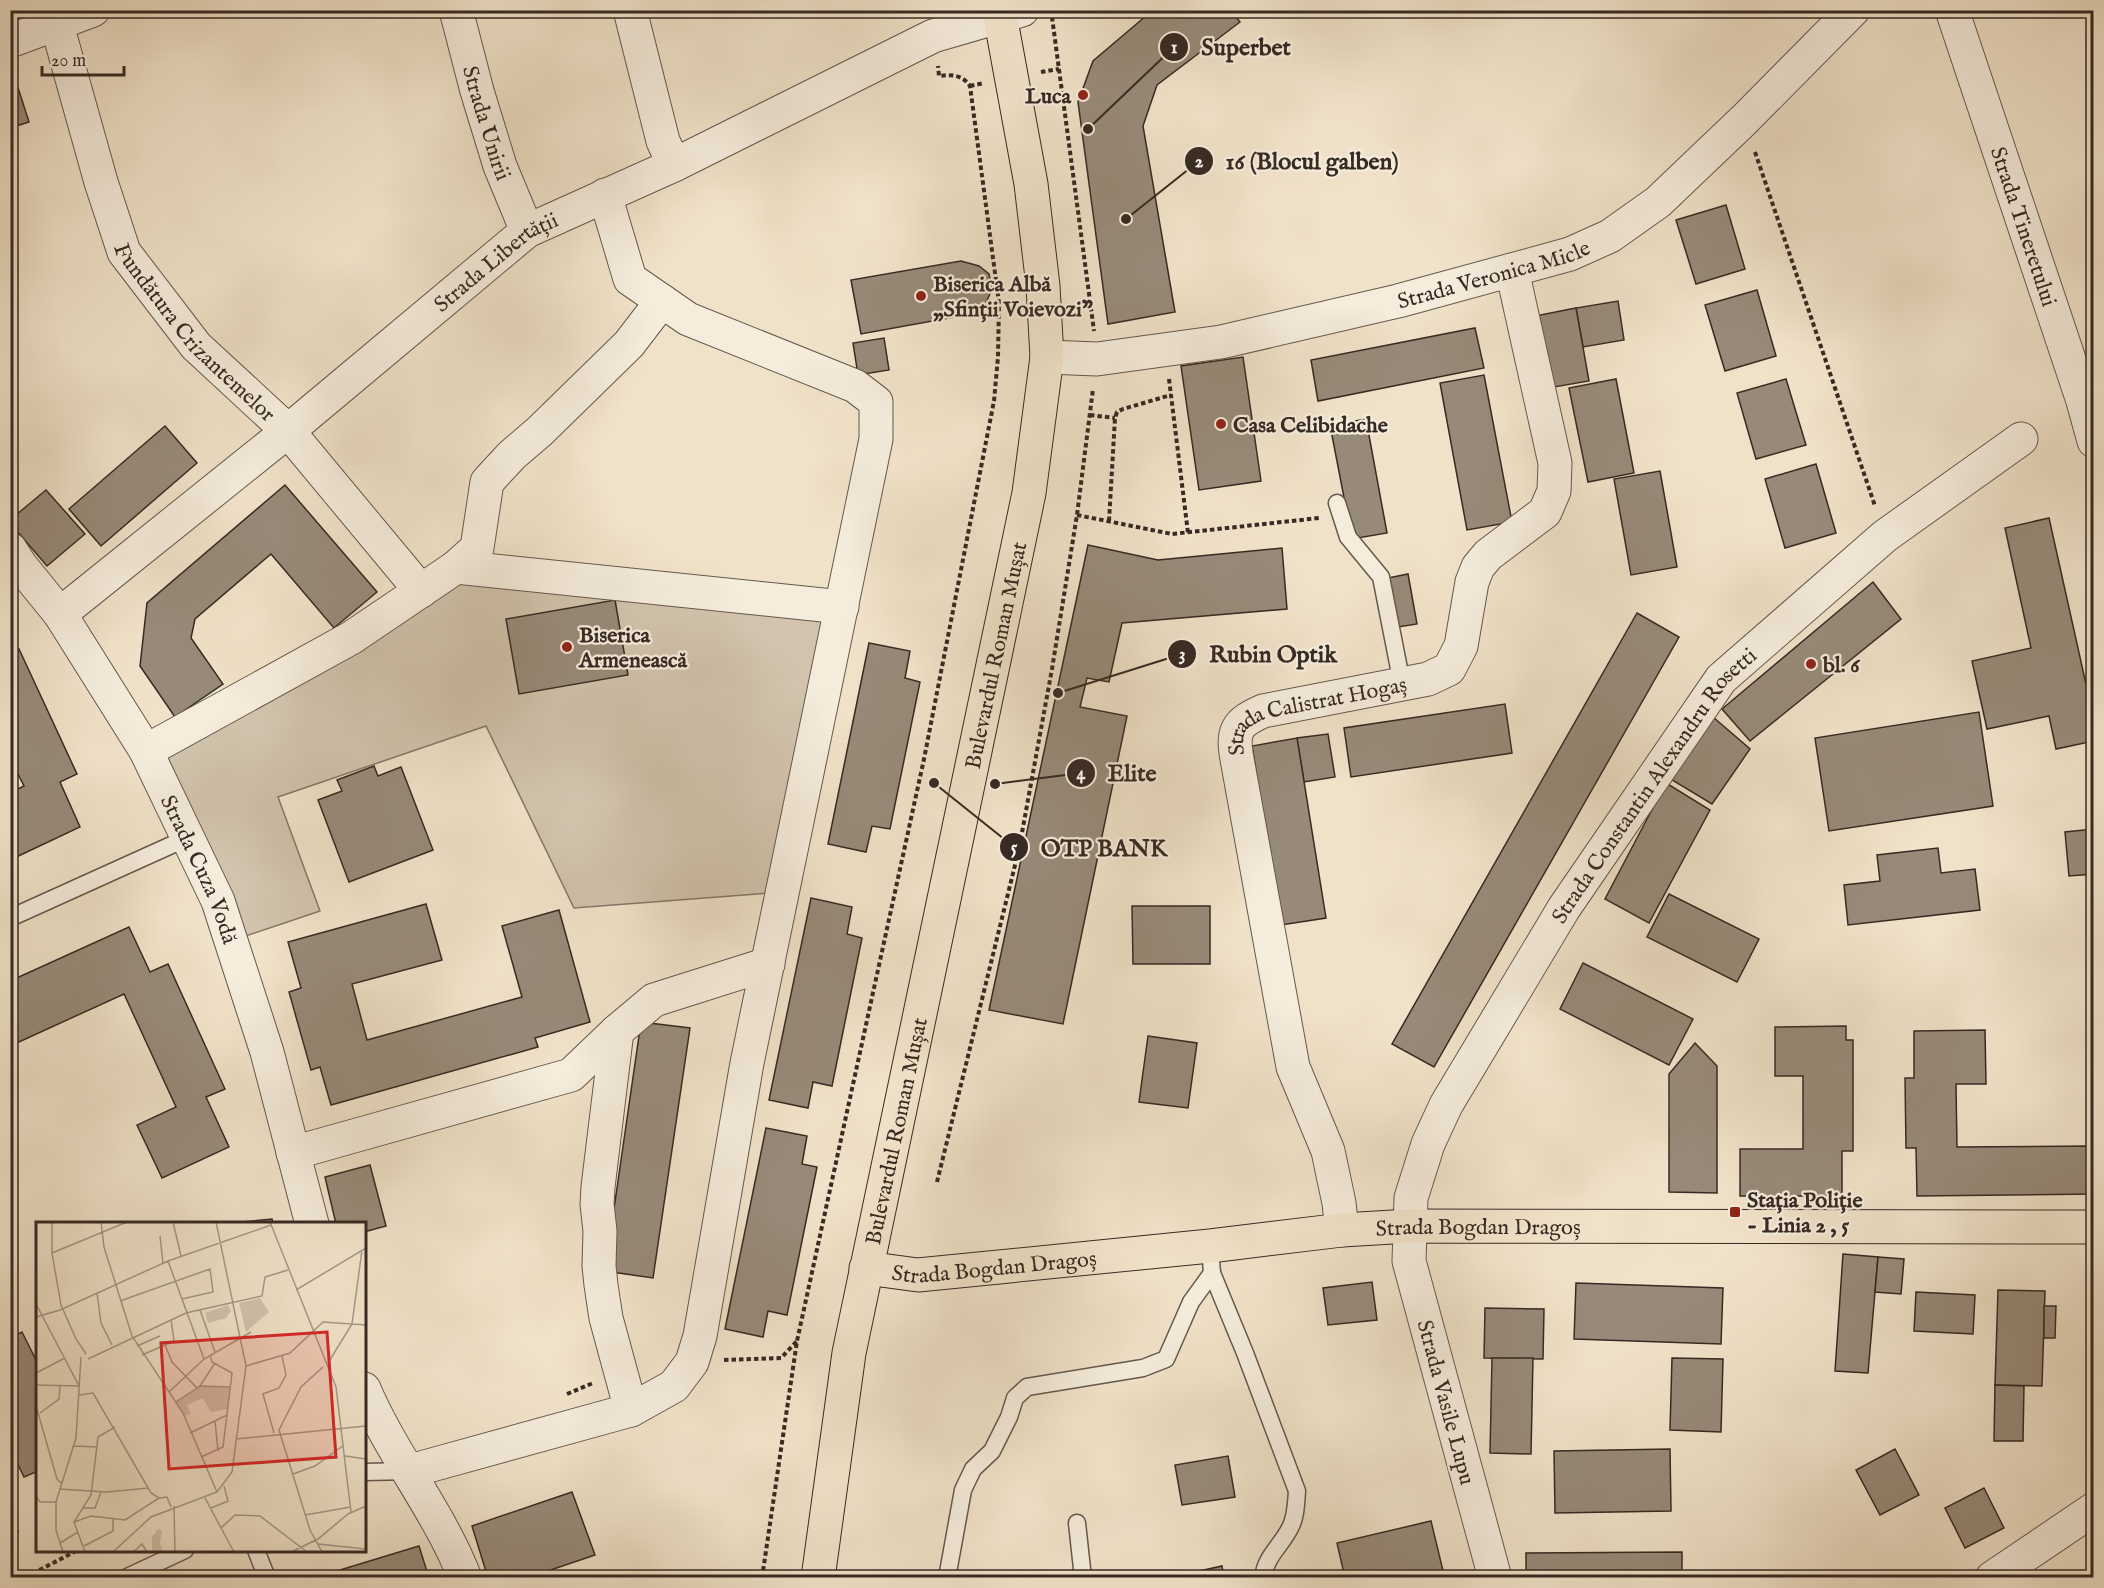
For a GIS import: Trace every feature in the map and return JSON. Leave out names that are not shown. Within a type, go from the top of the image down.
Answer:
[{"type":"main road","name":"Bulevardul Roman Mușat","points":[[818,1578],[849,1353],[1029,493],[1047,357],[1031,184],[1007,13]]},
{"type":"main road","name":"Strada Bogdan Dragoș","points":[[866,1268],[918,1275],[1211,1259],[1342,1230],[1410,1226],[2094,1227]]},
{"type":"street","points":[[10,41],[93,10]]},
{"type":"street","name":"Strada Unirii","points":[[456,10],[500,166],[527,231]]},
{"type":"street","points":[[630,10],[663,141],[674,165]]},
{"type":"street","name":"Strada Veronica Micle","points":[[1047,357],[1097,359],[1221,342],[1398,301],[1570,254],[1610,236],[1659,202],[1853,10]]},
{"type":"street","name":"Strada Tineretului","points":[[1952,10],[2088,394],[2094,441]]},
{"type":"street","name":"Strada Libertății","points":[[60,614],[288,431],[527,231],[674,165],[933,36],[1007,13]]},
{"type":"street","name":"Fundătura Crizantemelor","points":[[57,25],[101,182],[124,252],[196,346],[288,431],[421,591]]},
{"type":"street","points":[[410,1471],[631,1410],[674,1386],[692,1362],[699,1336],[747,1063],[876,439],[876,402],[855,386],[688,319],[630,279],[605,195]]},
{"type":"street","name":"Strada Calistrat Hogaș","points":[[1342,1230],[1328,1151],[1293,1067],[1234,742],[1237,728],[1248,717],[1263,711],[1428,679],[1449,669],[1461,646],[1472,582],[1478,567],[1488,555],[1545,512],[1554,491],[1555,463],[1512,270]]},
{"type":"street","points":[[146,751],[351,638],[456,567],[477,548],[487,482],[512,455],[540,431],[629,344],[662,301]]},
{"type":"street","name":"Strada Constantin Alexandru Rosetti","points":[[1410,1226],[1411,1198],[1428,1144],[1446,1105],[1564,909],[1721,679],[1886,536],[2021,438]]},
{"type":"street","name":"Strada Cuza Vodă","points":[[10,549],[60,614],[146,751],[218,902],[267,1052],[311,1222]]},
{"type":"street","points":[[456,567],[842,607]]},
{"type":"street","points":[[293,1154],[571,1075],[617,1031],[654,1000],[768,964]]},
{"type":"street","points":[[617,1031],[598,1187],[599,1266],[606,1318],[631,1410]]},
{"type":"street","name":"Strada Vasile Lupu","points":[[1410,1226],[1409,1261],[1495,1578]]},
{"type":"street","points":[[366,1394],[374,1412],[425,1497],[465,1578]]},
{"type":"street","points":[[1992,1578],[2094,1509]]},
{"type":"lane","points":[[1339,509],[1353,546],[1381,577],[1402,684]]},
{"type":"lane","points":[[10,918],[187,838]]},
{"type":"lane","points":[[947,1578],[963,1490],[974,1469],[992,1451],[1015,1398],[1027,1387],[1143,1368],[1166,1359],[1211,1259]]},
{"type":"lane","points":[[1211,1259],[1297,1491],[1295,1513],[1290,1529],[1266,1563],[1263,1578]]},
{"type":"lane","points":[[366,1472],[410,1471]]},
{"type":"lane","points":[[1077,1523],[1083,1578]]},
{"type":"lane","points":[[125,1578],[183,1552]]},
{"type":"lane","points":[[256,1552],[267,1578]]},
{"type":"path","points":[[937,1182],[1019,849],[1077,515],[1097,359],[1077,193],[1051,10]]},
{"type":"path","points":[[762,1578],[797,1341],[924,759],[994,400],[999,303],[970,86],[966,80],[952,74],[939,76],[933,36]]},
{"type":"path","points":[[1744,120],[1886,536]]},
{"type":"path","points":[[1165,350],[1188,533]]},
{"type":"path","points":[[1109,521],[1114,418],[1117,412],[1123,409],[1171,395]]},
{"type":"path","points":[[1090,415],[1114,418]]},
{"type":"path","points":[[1077,515],[1172,534],[1339,509]]},
{"type":"path","points":[[692,1362],[781,1358],[797,1341]]},
{"type":"path","points":[[560,1396],[604,1379]]},
{"type":"path","points":[[10,1517],[17,1531],[10,1534]]},
{"type":"path","points":[[26,1577],[76,1552]]},
{"type":"shaded area","points":[[456,567],[842,607],[783,892],[574,908],[486,726],[278,797],[320,911],[231,941],[146,751]]},
{"type":"building","points":[[1153,10],[1230,10],[1240,22],[1157,85],[1143,126],[1175,312],[1108,324],[1078,102],[1093,61]]},
{"type":"building","points":[[14,75],[29,122],[10,128],[10,76]]},
{"type":"building","points":[[1726,205],[1745,269],[1696,284],[1676,220]]},
{"type":"building","name":"Biserica Albă „Sfinții Voievozi”","points":[[961,261],[979,266],[989,274],[992,289],[986,303],[971,314],[861,334],[851,280]]},
{"type":"building","points":[[1757,290],[1776,356],[1725,371],[1705,305]]},
{"type":"building","points":[[1618,301],[1624,340],[1583,347],[1576,308]]},
{"type":"building","points":[[1576,308],[1589,381],[1548,388],[1535,316]]},
{"type":"building","points":[[1475,328],[1484,368],[1318,401],[1311,360]]},
{"type":"building","points":[[884,338],[889,370],[858,375],[853,343]]},
{"type":"building","name":"Casa Celibidache","points":[[1243,357],[1261,481],[1199,490],[1181,366]]},
{"type":"building","points":[[1484,375],[1512,522],[1467,530],[1440,383]]},
{"type":"building","points":[[1616,379],[1634,473],[1588,482],[1569,388]]},
{"type":"building","points":[[1786,379],[1806,445],[1756,459],[1737,393]]},
{"type":"building","points":[[1366,419],[1387,533],[1352,539],[1330,425]]},
{"type":"building","points":[[165,426],[197,463],[101,546],[69,509]]},
{"type":"building","points":[[1816,464],[1836,533],[1785,548],[1765,479]]},
{"type":"building","points":[[1660,471],[1677,567],[1631,575],[1614,479]]},
{"type":"building","points":[[285,485],[377,592],[334,628],[271,554],[195,619],[191,638],[223,684],[175,717],[140,666],[147,603]]},
{"type":"building","points":[[46,490],[85,534],[47,566],[10,523],[10,520]]},
{"type":"building","points":[[2049,518],[2094,720],[2094,741],[2056,749],[2049,716],[1987,729],[1972,661],[2031,648],[2005,528]]},
{"type":"building","points":[[1088,545],[1158,560],[1282,548],[1287,609],[1122,623],[1109,682],[1087,678],[1080,707],[1127,716],[1063,1024],[989,1010]]},
{"type":"building","points":[[1408,574],[1417,624],[1392,628],[1383,579]]},
{"type":"building","name":"bl. 6","points":[[1873,582],[1901,619],[1750,741],[1722,709]]},
{"type":"building","name":"Biserica Armenească","points":[[615,600],[628,675],[519,694],[506,619]]},
{"type":"building","points":[[1637,613],[1679,637],[1434,1067],[1392,1044]]},
{"type":"building","points":[[869,643],[910,651],[905,678],[920,682],[890,829],[872,826],[866,852],[828,844]]},
{"type":"building","points":[[19,649],[77,774],[60,782],[80,827],[10,860],[10,793],[24,786],[10,758],[10,653]]},
{"type":"building","points":[[1505,704],[1512,753],[1351,777],[1344,728]]},
{"type":"building","points":[[1979,712],[1993,806],[1829,831],[1815,738]]},
{"type":"building","points":[[1713,717],[1750,749],[1712,804],[1669,778]]},
{"type":"building","points":[[1328,734],[1335,777],[1304,782],[1297,738]]},
{"type":"building","points":[[1297,738],[1326,918],[1281,925],[1252,746]]},
{"type":"building","points":[[374,766],[378,776],[401,767],[433,850],[349,882],[318,800],[342,791],[337,780]]},
{"type":"building","points":[[1666,783],[1710,810],[1649,923],[1605,899]]},
{"type":"building","points":[[2094,829],[2094,874],[2069,876],[2065,832]]},
{"type":"building","points":[[1938,848],[1941,873],[1975,869],[1980,910],[1848,925],[1844,885],[1880,881],[1877,855]]},
{"type":"building","points":[[1669,894],[1759,939],[1737,982],[1647,937]]},
{"type":"building","points":[[811,898],[852,907],[847,934],[862,938],[832,1086],[813,1082],[808,1108],[769,1100]]},
{"type":"building","points":[[426,904],[442,960],[352,984],[367,1040],[522,997],[502,926],[559,910],[590,1022],[535,1038],[538,1047],[331,1105],[320,1067],[311,1070],[289,992],[301,988],[288,942]]},
{"type":"building","points":[[1132,906],[1210,906],[1210,964],[1133,964]]},
{"type":"building","points":[[129,927],[150,972],[168,964],[225,1089],[206,1097],[229,1147],[162,1178],[137,1125],[176,1107],[124,994],[10,1046],[10,981]]},
{"type":"building","points":[[1583,963],[1693,1019],[1669,1065],[1560,1009]]},
{"type":"building","points":[[641,1022],[690,1028],[653,1278],[605,1271]]},
{"type":"building","points":[[1846,1026],[1846,1040],[1853,1040],[1853,1151],[1842,1151],[1842,1196],[1740,1196],[1740,1149],[1803,1149],[1803,1076],[1775,1076],[1775,1027]]},
{"type":"building","points":[[1985,1030],[1986,1084],[1956,1084],[1957,1147],[2094,1146],[2094,1194],[1917,1196],[1916,1148],[1906,1148],[1905,1078],[1914,1078],[1914,1031]]},
{"type":"building","points":[[1148,1036],[1197,1043],[1188,1108],[1139,1102]]},
{"type":"building","points":[[1695,1043],[1717,1066],[1717,1193],[1669,1192],[1669,1074]]},
{"type":"building","points":[[766,1128],[807,1136],[802,1164],[817,1167],[787,1315],[768,1311],[763,1337],[725,1329]]},
{"type":"building","points":[[370,1165],[386,1226],[366,1231],[366,1222],[336,1222],[325,1177]]},
{"type":"building","points":[[272,1219],[273,1222],[243,1222]]},
{"type":"building","points":[[1843,1254],[1878,1257],[1868,1373],[1835,1371]]},
{"type":"building","points":[[1878,1257],[1904,1259],[1901,1294],[1875,1292]]},
{"type":"building","points":[[1372,1282],[1377,1320],[1328,1325],[1323,1288]]},
{"type":"building","points":[[1576,1283],[1723,1288],[1721,1344],[1574,1339]]},
{"type":"building","points":[[1998,1290],[2045,1291],[2042,1386],[1995,1385]]},
{"type":"building","points":[[1916,1292],[1975,1295],[1973,1334],[1914,1331]]},
{"type":"building","points":[[2044,1306],[2056,1306],[2055,1338],[2044,1338]]},
{"type":"building","points":[[1485,1308],[1544,1309],[1543,1359],[1484,1358]]},
{"type":"building","points":[[22,1332],[36,1360],[36,1472],[24,1477],[10,1448],[10,1338]]},
{"type":"building","points":[[1492,1358],[1533,1358],[1531,1454],[1490,1453]]},
{"type":"building","points":[[1672,1358],[1723,1359],[1721,1432],[1670,1430]]},
{"type":"building","points":[[1995,1385],[2024,1386],[2023,1441],[1994,1441]]},
{"type":"building","points":[[1670,1449],[1671,1511],[1555,1513],[1554,1451]]},
{"type":"building","points":[[1895,1449],[1919,1495],[1880,1515],[1856,1470]]},
{"type":"building","points":[[1228,1456],[1235,1497],[1182,1505],[1175,1465]]},
{"type":"building","points":[[1984,1488],[2004,1528],[1965,1548],[1945,1508]]},
{"type":"building","points":[[572,1492],[595,1555],[527,1578],[488,1578],[472,1526]]},
{"type":"building","points":[[1431,1521],[1444,1575],[1432,1578],[1345,1578],[1337,1543]]},
{"type":"building","points":[[419,1546],[429,1578],[317,1577]]},
{"type":"building","points":[[1682,1552],[1682,1578],[1526,1578],[1526,1553]]},
{"type":"building","points":[[1222,1566],[1224,1578],[1176,1578],[1176,1576]]},
{"type":"place","name":"Luca","points":[[1083,95]]},
{"type":"place","name":"Superbet","points":[[1088,129]]},
{"type":"place","name":"16 (Blocul galben)","points":[[1126,219]]},
{"type":"place","name":"Biserica Albă „Sfinții Voievozi”","points":[[921,296]]},
{"type":"place","name":"Casa Celibidache","points":[[1221,424]]},
{"type":"place","name":"Biserica Armenească","points":[[567,647]]},
{"type":"place","name":"bl. 6","points":[[1811,664]]},
{"type":"place","name":"Rubin Optik","points":[[1058,693]]},
{"type":"place","name":"OTP BANK","points":[[934,783]]},
{"type":"place","name":"Elite","points":[[995,784]]},
{"type":"place","name":"Stația Poliție - Linia 2 , 5","points":[[1735,1212]]}]
